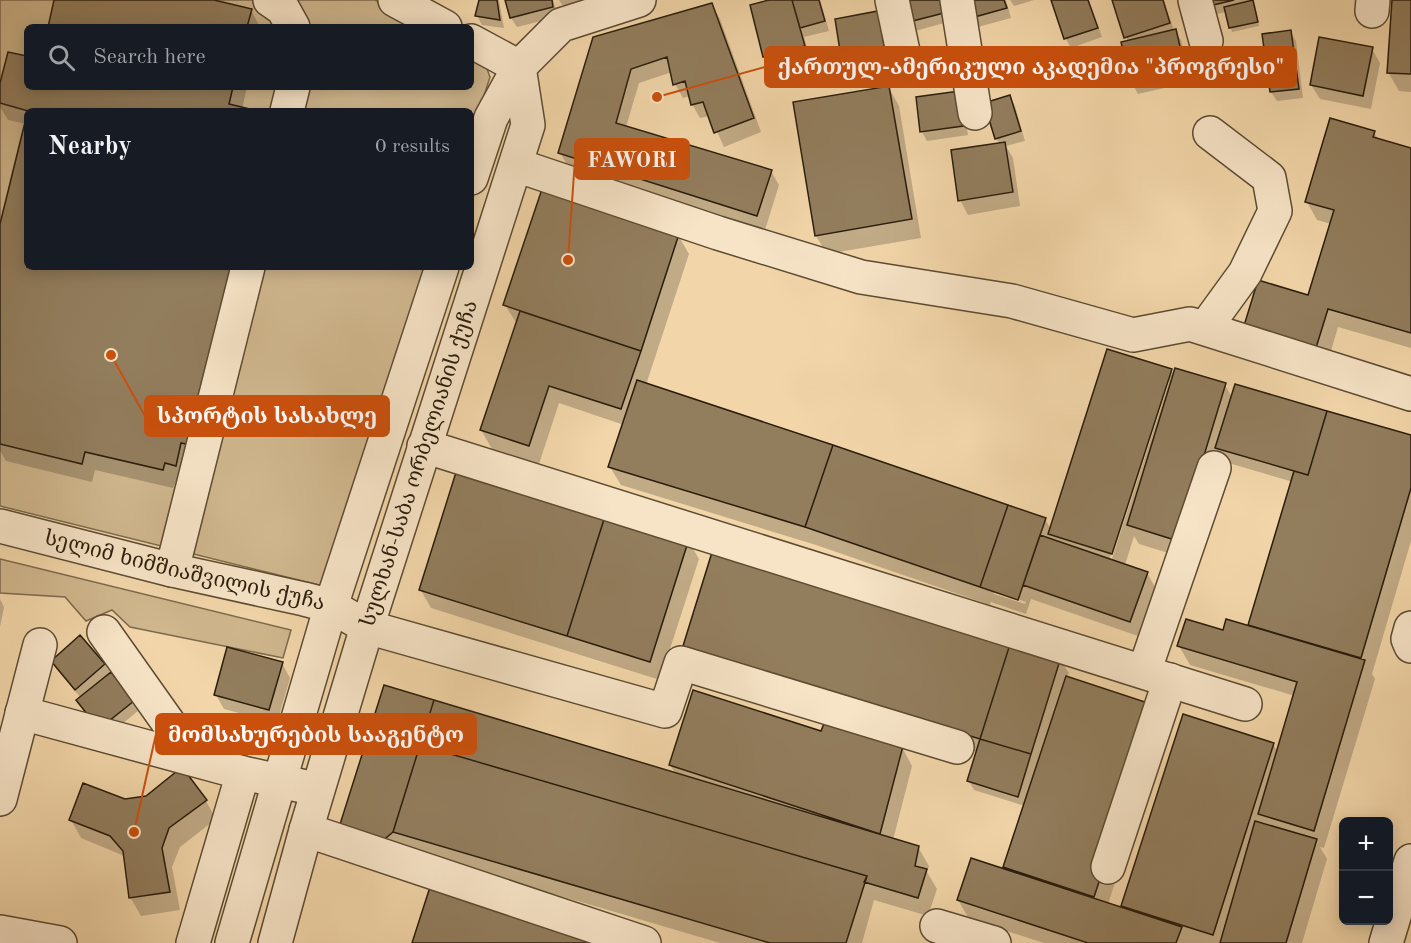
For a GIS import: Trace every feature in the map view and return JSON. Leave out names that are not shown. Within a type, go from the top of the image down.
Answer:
[{"type":"street","points":[[270,0],[283,9],[291,24]]},
{"type":"street","points":[[395,0],[439,24]]},
{"type":"street","points":[[474,169],[491,118],[519,67],[561,25],[639,0]]},
{"type":"street","points":[[892,0],[907,70]]},
{"type":"street","points":[[957,0],[975,113]]},
{"type":"street","points":[[1195,0],[1206,41]]},
{"type":"street","points":[[474,43],[519,67]]},
{"type":"street","name":"სულხან-საბა ორბელიანის ქუჩა","points":[[271,943],[367,627],[528,125],[519,67]]},
{"type":"street","points":[[288,108],[292,90]]},
{"type":"street","points":[[1205,328],[1245,273],[1275,211],[1269,178],[1210,134]]},
{"type":"street","points":[[516,165],[718,233],[861,277],[1012,301],[1133,335],[1190,324],[1411,394]]},
{"type":"street","points":[[172,570],[247,270]]},
{"type":"street","name":"სულხან-საბა ორბელიანის ქუჩა","points":[[232,943],[331,606],[441,270]]},
{"type":"street","points":[[424,446],[1245,704]]},
{"type":"street","points":[[1108,867],[1214,468]]},
{"type":"street","name":"სელიმ ხიმშიაშვილის ქუჩა","points":[[0,526],[172,570],[331,606],[367,627],[665,711],[681,663],[957,747]]},
{"type":"street","points":[[1411,628],[1408,639],[1411,646]]},
{"type":"street","points":[[104,632],[194,759]]},
{"type":"street","points":[[0,800],[40,645]]},
{"type":"street","points":[[22,713],[243,773],[318,790]]},
{"type":"street","points":[[194,943],[243,773]]},
{"type":"street","points":[[306,831],[644,943]]},
{"type":"street","points":[[1386,943],[1411,861]]},
{"type":"street","points":[[937,926],[994,943]]},
{"type":"street","points":[[0,932],[60,943]]},
{"type":"shaded area","points":[[0,0],[375,0],[419,24],[24,24],[24,90],[474,90],[474,54],[483,58],[490,77],[474,127],[474,108],[24,108],[24,270],[427,270],[323,586],[0,506]]},
{"type":"shaded area","points":[[0,559],[291,630],[283,658],[130,627],[112,610],[86,621],[65,597],[0,593]]},
{"type":"building","points":[[54,0],[214,0],[252,9],[248,24],[49,24]]},
{"type":"building","points":[[479,0],[497,0],[500,20],[475,16]]},
{"type":"building","points":[[505,0],[552,0],[553,7],[510,18]]},
{"type":"building","points":[[769,0],[792,0],[805,46],[763,57],[750,5]]},
{"type":"building","points":[[792,0],[819,0],[825,21],[800,28]]},
{"type":"building","points":[[895,0],[940,0],[944,13],[901,24]]},
{"type":"building","points":[[966,0],[1004,0],[1007,8],[971,18]]},
{"type":"building","points":[[1051,0],[1088,0],[1098,28],[1064,39]]},
{"type":"building","points":[[1112,0],[1163,0],[1170,23],[1124,38]]},
{"type":"building","points":[[1204,0],[1234,0],[1205,7]]},
{"type":"building","points":[[1253,0],[1258,22],[1229,28],[1224,7]]},
{"type":"building","points":[[1392,0],[1411,0],[1411,74],[1387,73]]},
{"type":"building","points":[[712,3],[754,118],[714,133],[703,102],[691,105],[685,81],[673,85],[667,57],[631,69],[616,123],[772,170],[757,216],[558,153],[593,37]]},
{"type":"building","points":[[878,11],[888,68],[844,76],[835,19]]},
{"type":"building","points":[[1176,29],[1186,73],[1131,86],[1121,42]]},
{"type":"building","points":[[1291,30],[1299,89],[1270,92],[1262,34]]},
{"type":"building","points":[[1319,37],[1373,47],[1363,96],[1310,85]]},
{"type":"building","points":[[8,52],[24,55],[24,90],[232,90],[229,104],[246,108],[24,108],[24,110],[0,103],[0,83]]},
{"type":"building","points":[[889,86],[912,219],[815,236],[793,102]]},
{"type":"building","points":[[959,91],[963,126],[920,132],[916,97]]},
{"type":"building","points":[[1010,95],[1021,131],[995,139],[984,103]]},
{"type":"building","points":[[1330,118],[1375,131],[1373,137],[1411,148],[1411,333],[1328,309],[1315,351],[1243,329],[1258,280],[1308,295],[1334,210],[1305,202]]},
{"type":"building","points":[[24,126],[24,270],[243,270],[200,447],[181,443],[176,466],[165,463],[163,470],[85,452],[82,464],[0,444],[0,224]]},
{"type":"building","points":[[1005,142],[1013,192],[958,201],[951,150]]},
{"type":"building","points":[[542,189],[679,234],[641,351],[503,305]]},
{"type":"building","points":[[520,311],[641,351],[621,409],[549,386],[529,446],[480,430]]},
{"type":"building","points":[[1107,349],[1172,369],[1112,554],[1048,534]]},
{"type":"building","points":[[1175,368],[1226,383],[1178,541],[1127,525]]},
{"type":"building","points":[[637,380],[833,445],[805,527],[608,467]]},
{"type":"building","points":[[1235,384],[1327,411],[1308,475],[1215,448]]},
{"type":"building","points":[[1327,411],[1411,435],[1411,488],[1361,658],[1248,625],[1294,471],[1308,475]]},
{"type":"building","points":[[833,445],[1008,505],[980,587],[805,527]]},
{"type":"building","points":[[458,466],[606,513],[567,636],[419,590]]},
{"type":"building","points":[[1008,505],[1046,518],[1018,600],[980,587]]},
{"type":"building","points":[[606,513],[689,539],[650,662],[567,636]]},
{"type":"building","points":[[1040,535],[1148,572],[1130,622],[1023,585]]},
{"type":"building","points":[[713,549],[1011,641],[980,739],[683,646]]},
{"type":"building","points":[[1186,619],[1223,630],[1226,619],[1365,660],[1314,831],[1258,814],[1297,682],[1177,646]]},
{"type":"building","points":[[80,635],[105,664],[75,690],[51,661]]},
{"type":"building","points":[[1011,641],[1061,657],[1031,754],[980,739]]},
{"type":"building","points":[[227,647],[283,662],[269,710],[214,695]]},
{"type":"building","points":[[111,672],[134,701],[99,729],[76,700]]},
{"type":"building","points":[[1066,676],[1157,706],[1094,897],[1003,867]]},
{"type":"building","points":[[384,685],[434,700],[393,832],[374,848],[336,837]]},
{"type":"building","points":[[693,690],[821,731],[825,721],[903,746],[880,834],[669,765]]},
{"type":"building","points":[[434,700],[919,846],[915,866],[927,869],[918,898],[864,882],[867,876],[420,745]]},
{"type":"building","points":[[1183,714],[1274,743],[1213,935],[1121,906]]},
{"type":"building","points":[[980,739],[1031,754],[1018,797],[967,781]]},
{"type":"building","points":[[420,745],[867,876],[846,943],[770,943],[393,832]]},
{"type":"building","points":[[182,767],[207,800],[169,828],[162,848],[170,892],[129,898],[123,851],[110,836],[69,820],[83,783],[125,799],[146,796]]},
{"type":"building","points":[[1255,821],[1317,839],[1286,943],[1220,943]]},
{"type":"building","points":[[971,858],[1182,927],[1176,943],[1088,943],[957,900]]},
{"type":"building","points":[[430,887],[609,943],[412,943]]},
{"type":"place","name":"ქართულ-ამერიკული აკადემია \"პროგრესი\"","points":[[657,97]]},
{"type":"place","name":"FAWORI","points":[[568,260]]},
{"type":"place","name":"სპორტის სასახლე","points":[[111,355]]},
{"type":"place","name":"მომსახურების სააგენტო","points":[[134,832]]}]
